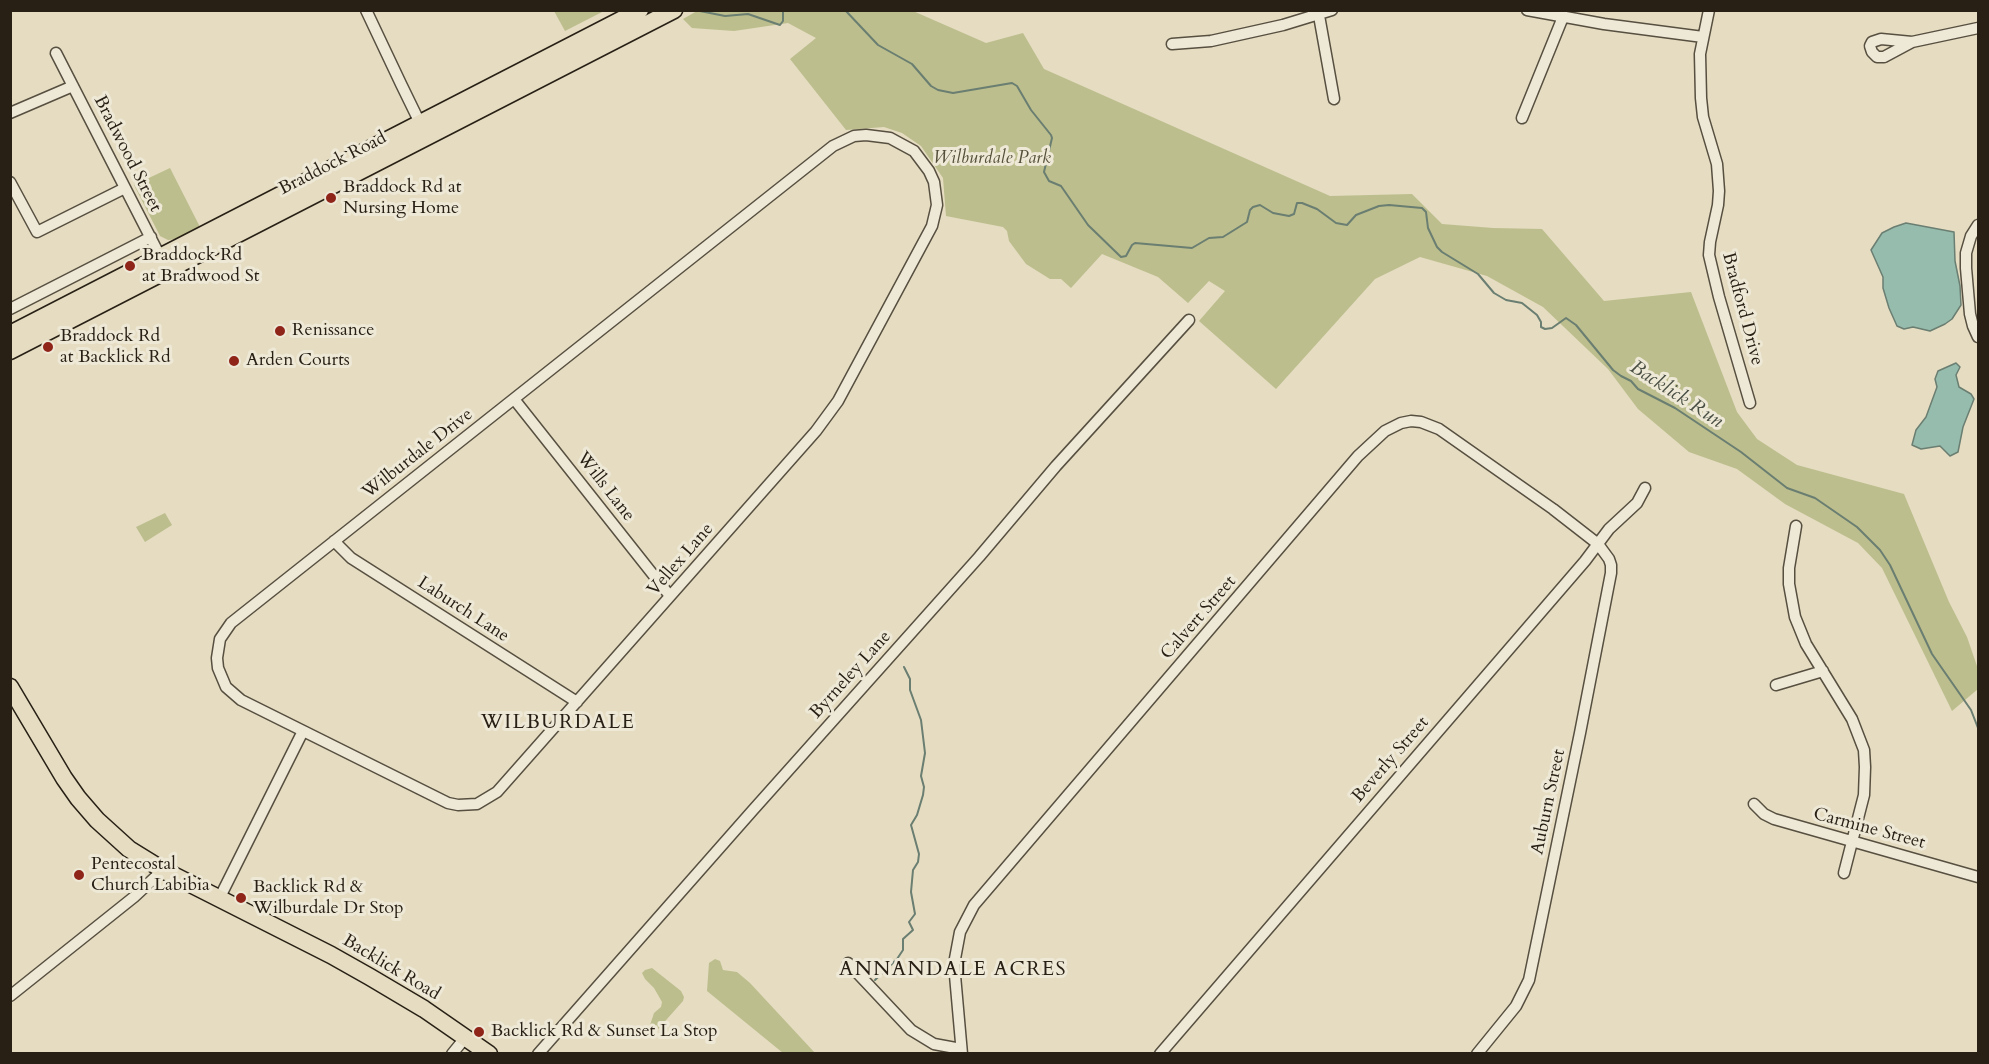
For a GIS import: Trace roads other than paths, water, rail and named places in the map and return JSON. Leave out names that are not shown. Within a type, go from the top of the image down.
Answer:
[{"type":"main road","name":"Braddock Road","points":[[10,351],[420,123],[640,10]]},
{"type":"main road","name":"Braddock Road","points":[[10,333],[163,264],[434,134],[674,10]]},
{"type":"main road","name":"Backlick Road","points":[[10,687],[78,798],[111,834],[143,859],[370,976],[489,1053]]},
{"type":"street","points":[[366,10],[420,123],[434,134]]},
{"type":"street","points":[[1172,44],[1210,41],[1283,25],[1332,10]]},
{"type":"street","points":[[1527,10],[1604,24],[1703,37]]},
{"type":"street","name":"Bradford Drive","points":[[1709,10],[1700,54],[1701,98],[1717,164],[1719,189],[1709,255],[1750,403]]},
{"type":"street","points":[[1319,13],[1334,99]]},
{"type":"street","points":[[1522,118],[1563,17]]},
{"type":"street","points":[[1912,42],[1978,28]]},
{"type":"street","name":"Bradwood Street","points":[[56,53],[163,264]]},
{"type":"street","points":[[10,114],[73,86]]},
{"type":"street","name":"Wilburdale Drive","points":[[303,731],[241,700],[233,694],[221,678],[218,668],[218,648],[231,623],[833,146],[854,136],[873,135],[890,138],[910,148]]},
{"type":"street","name":"Vellex Lane","points":[[303,731],[438,799],[458,805],[468,805],[487,800],[497,792],[816,431],[838,401],[932,226],[937,205],[934,182],[923,161],[910,148]]},
{"type":"street","points":[[10,182],[37,232],[125,188]]},
{"type":"street","points":[[1978,225],[1970,237],[1966,253],[1966,268],[1970,314],[1978,337]]},
{"type":"street","points":[[10,309],[151,237]]},
{"type":"street","name":"Byrneley Lane","points":[[538,1053],[745,818],[980,557],[1056,466],[1189,320]]},
{"type":"street","name":"Wills Lane","points":[[514,399],[670,597]]},
{"type":"street","name":"Calvert Street","points":[[961,1051],[954,964],[960,932],[974,905],[1358,456],[1385,431],[1411,421],[1439,429],[1553,509],[1598,544]]},
{"type":"street","name":"Beverly Street","points":[[1160,1053],[1609,529],[1637,503],[1645,488]]},
{"type":"street","points":[[1796,526],[1790,568],[1791,601],[1801,633],[1852,719],[1863,750],[1865,781],[1863,795],[1844,873]]},
{"type":"street","name":"Laburch Lane","points":[[334,541],[351,558],[577,702]]},
{"type":"street","name":"Auburn Street","points":[[1477,1053],[1516,1006],[1529,980],[1611,573],[1609,559],[1598,544]]},
{"type":"street","points":[[1776,685],[1823,671]]},
{"type":"street","points":[[219,899],[303,731]]},
{"type":"street","name":"Carmine Street","points":[[1754,804],[1764,814],[1774,819],[1978,877]]},
{"type":"street","points":[[10,996],[134,897],[163,870]]},
{"type":"street","points":[[848,963],[917,1034],[934,1044],[961,1051]]},
{"type":"street","points":[[452,1053],[465,1038]]},
{"type":"waterway","name":"Backlick Run","points":[[700,11],[725,16],[748,14],[780,25],[783,21],[783,10]]},
{"type":"waterway","name":"Backlick Run","points":[[845,10],[878,45],[912,64],[931,86],[938,90],[953,93],[1012,83],[1017,86],[1031,110],[1051,135],[1044,172],[1049,181],[1061,186],[1088,225],[1121,257],[1126,256],[1135,243],[1192,248],[1209,238],[1223,237],[1247,222],[1250,210],[1260,205],[1273,213],[1289,216],[1294,214],[1297,203],[1302,203],[1317,209],[1336,223],[1347,225],[1356,215],[1379,206],[1422,208],[1426,212],[1428,228],[1437,247],[1478,274],[1494,293],[1506,300],[1522,303],[1537,315],[1541,327],[1545,329],[1552,328],[1566,318],[1576,325],[1613,370],[1631,381],[1638,389],[1675,408],[1741,452],[1787,488],[1815,498],[1857,527],[1880,550],[1890,565],[1932,654],[1971,710],[1978,728]]},
{"type":"waterway","points":[[875,980],[903,950],[903,939],[913,930],[909,922],[915,914],[911,892],[913,870],[918,862],[919,854],[911,825],[917,815],[923,795],[924,787],[921,776],[925,753],[921,720],[910,690],[910,679],[904,667]]},
{"type":"place","name":"Braddock Rd at Nursing Home","points":[[331,198]]},
{"type":"place","name":"Braddock Rd at Bradwood St","points":[[130,266]]},
{"type":"place","name":"Renissance","points":[[280,331]]},
{"type":"place","name":"Braddock Rd at Backlick Rd","points":[[48,347]]},
{"type":"place","name":"Arden Courts","points":[[234,361]]},
{"type":"place","name":"Pentecostal Church Labibia","points":[[79,875]]},
{"type":"place","name":"Backlick Rd & Wilburdale Dr Stop","points":[[241,898]]},
{"type":"place","name":"Backlick Rd & Sunset La Stop","points":[[479,1032]]},
{"type":"district","name":"WILBURDALE","points":[[558,723]]},
{"type":"district","name":"ANNANDALE ACRES","points":[[953,970]]},
{"type":"park label","name":"Wilburdale Park","points":[[992,159]]}]
